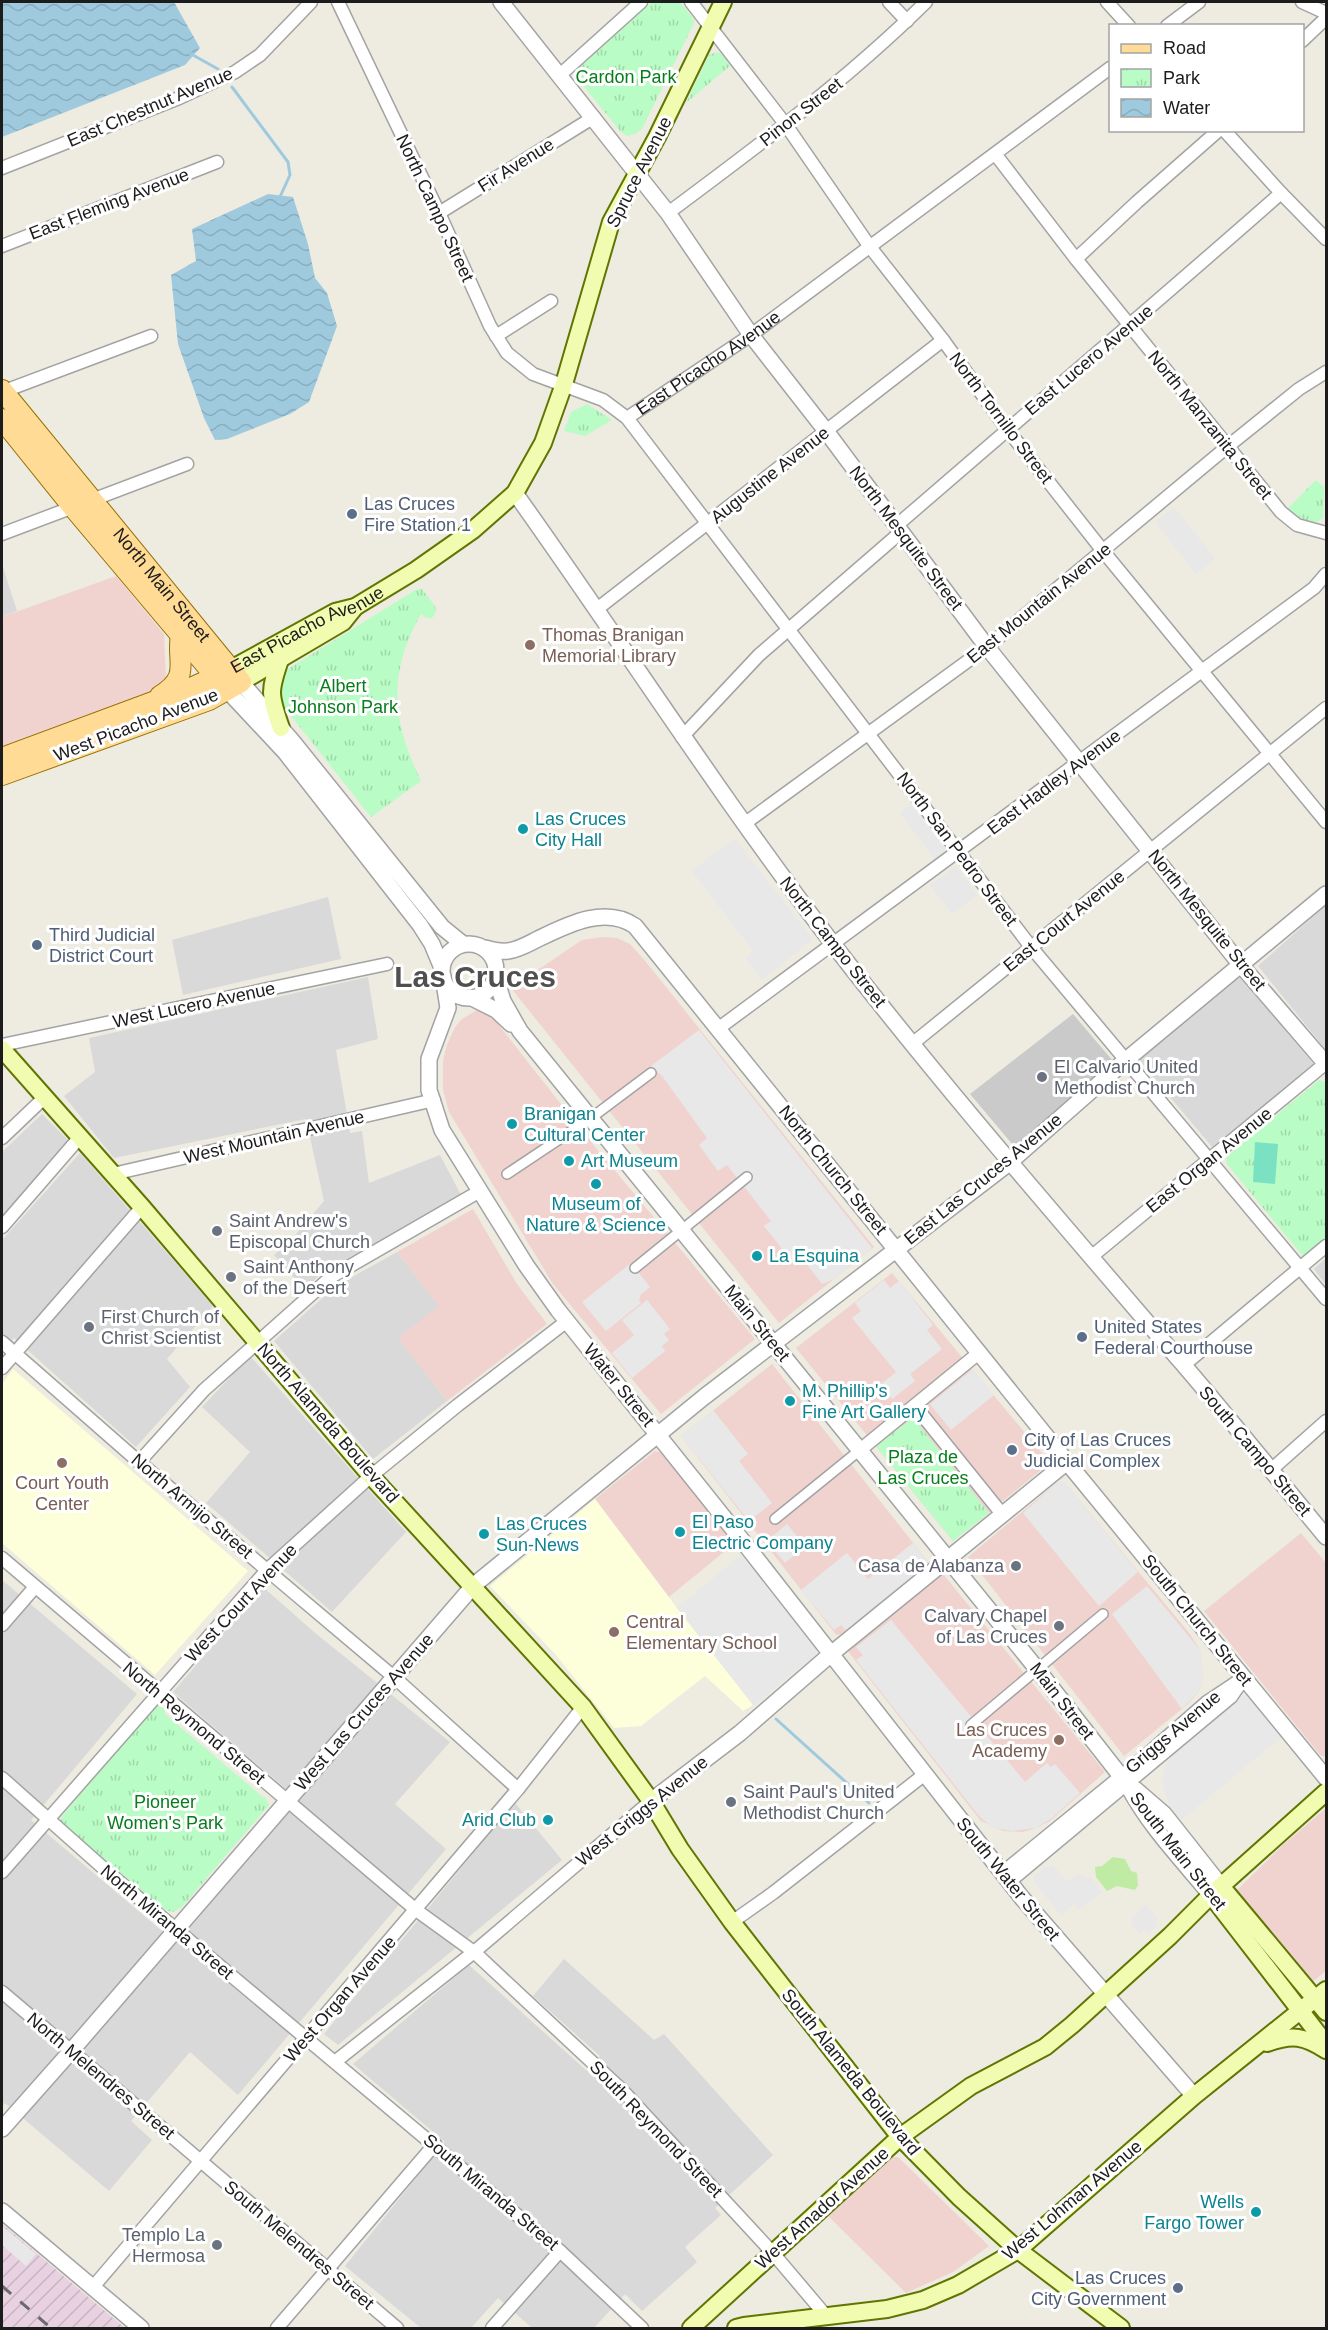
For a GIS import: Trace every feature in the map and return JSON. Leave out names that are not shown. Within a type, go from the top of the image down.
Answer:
[{"type":"main road","name":"Spruce Avenue","points":[[564,384],[611,222],[657,137],[723,2]]},
{"type":"main road","name":"East Picacho Avenue","points":[[229,679],[335,612],[355,607],[416,570],[473,530],[515,493],[543,443],[564,384]]},
{"type":"main road","name":"North Main Street","points":[[2,391],[181,635],[229,679]]},
{"type":"main road","name":"North Main Street","points":[[2,419],[82,503],[229,679]]},
{"type":"main road","name":"West Picacho Avenue","points":[[2,758],[150,703],[229,679],[281,657],[343,622],[355,607]]},
{"type":"main road","points":[[150,703],[171,689],[182,668],[179,643],[181,635]]},
{"type":"main road","points":[[281,657],[270,690],[271,701],[281,728]]},
{"type":"main road","name":"West Picacho Avenue","points":[[2,775],[208,700],[229,679]]},
{"type":"main road","name":"North Alameda Boulevard","points":[[2,1047],[142,1206],[371,1476],[474,1585],[583,1707],[651,1801]]},
{"type":"main road","name":"West Amador Avenue","points":[[692,2328],[900,2137],[971,2086],[1045,2047],[1107,1994],[1216,1891],[1326,1792]]},
{"type":"main road","name":"South Alameda Boulevard","points":[[651,1801],[680,1849],[732,1922],[900,2137],[959,2197],[1018,2250],[1121,2328]]},
{"type":"main road","name":"South Main Street","points":[[1216,1891],[1321,1994],[1326,2012]]},
{"type":"main road","name":"South Main Street","points":[[1216,1891],[1326,2044]]},
{"type":"main road","name":"West Lohman Avenue","points":[[736,2328],[887,2309],[923,2300],[958,2285],[1018,2250],[1194,2096],[1321,1994]]},
{"type":"main road","points":[[1258,2046],[1286,2036],[1309,2039],[1326,2050]]},
{"type":"street","name":"East Chestnut Avenue","points":[[2,168],[179,98],[235,72],[260,55],[311,2]]},
{"type":"street","name":"North Campo Street","points":[[338,2],[490,327],[507,353],[533,374],[564,384]]},
{"type":"street","name":"North Mesquite Street","points":[[501,2],[561,74],[638,173],[751,335],[987,646],[1240,964],[1326,1063]]},
{"type":"street","points":[[561,74],[641,2]]},
{"type":"street","name":"North Tornillo Street","points":[[691,2],[786,125],[870,247],[943,340],[1007,429],[1103,551],[1326,822]]},
{"type":"street","points":[[889,2],[907,21]]},
{"type":"street","name":"Pinon Street","points":[[668,213],[786,125],[850,73],[926,2]]},
{"type":"street","points":[[1107,2],[1127,24]]},
{"type":"street","points":[[1170,24],[1199,2]]},
{"type":"street","points":[[1302,2],[1326,13]]},
{"type":"street","points":[[1304,39],[1326,18]]},
{"type":"street","name":"East Picacho Avenue","points":[[564,384],[603,400],[627,418],[751,335],[1109,69]]},
{"type":"street","name":"Fir Avenue","points":[[438,213],[594,117]]},
{"type":"street","points":[[1076,259],[1137,201],[1217,132]]},
{"type":"street","points":[[1226,132],[1326,239]]},
{"type":"street","name":"North Manzanita Street","points":[[996,155],[1130,327],[1289,520],[1297,525],[1326,533]]},
{"type":"street","name":"East Fleming Avenue","points":[[2,246],[217,162]]},
{"type":"street","name":"East Lucero Avenue","points":[[682,737],[734,681],[788,629],[1007,429],[1130,327],[1281,193]]},
{"type":"street","points":[[496,336],[551,301]]},
{"type":"street","points":[[2,391],[151,336]]},
{"type":"street","name":"Augustine Avenue","points":[[597,609],[943,340]]},
{"type":"street","name":"East Mountain Avenue","points":[[744,824],[987,646],[1227,447],[1299,389],[1326,372]]},
{"type":"street","name":"North San Pedro Street","points":[[627,418],[1031,947],[1326,1299]]},
{"type":"street","points":[[2,534],[187,464]]},
{"type":"street","name":"North Campo Street","points":[[515,493],[597,609],[682,737],[834,945],[1009,1163],[1184,1365]]},
{"type":"street","name":"East Hadley Avenue","points":[[719,1028],[1314,588],[1326,574]]},
{"type":"street","name":"North Main Street","points":[[229,679],[281,728],[442,927],[463,944]]},
{"type":"street","name":"North Main Street","points":[[229,679],[420,925],[432,944],[442,972]]},
{"type":"street","name":"East Court Avenue","points":[[912,1044],[1326,708]]},
{"type":"street","name":"East Las Cruces Avenue","points":[[774,1343],[1009,1163],[1126,1060],[1326,894]]},
{"type":"street","name":"North Church Street","points":[[485,948],[509,951],[561,928],[593,918],[609,917],[628,921],[635,926],[1067,1462]]},
{"type":"street","points":[[495,973],[492,957],[485,948],[472,944],[463,944],[449,953],[442,972],[451,991],[467,997],[482,994],[489,988],[495,973],[502,965],[524,952],[585,926],[606,924],[642,936]]},
{"type":"street","name":"West Lucero Avenue","points":[[2,1047],[387,964]]},
{"type":"street","name":"Water Street","points":[[442,972],[448,1008],[432,1047],[428,1071],[429,1090],[442,1130],[526,1265],[567,1321],[831,1654]]},
{"type":"street","name":"Main Street","points":[[495,973],[503,1001],[520,1031],[1037,1669],[1124,1780]]},
{"type":"street","name":"Water Street","points":[[434,1100],[436,1091],[434,1073],[439,1046],[455,1010],[467,997]]},
{"type":"street","name":"Main Street","points":[[467,997],[495,1010],[520,1031]]},
{"type":"street","name":"East Organ Avenue","points":[[1091,1257],[1326,1063]]},
{"type":"street","points":[[507,1174],[591,1118],[651,1073]]},
{"type":"street","points":[[2,1138],[45,1097]]},
{"type":"street","name":"West Mountain Avenue","points":[[113,1174],[434,1100]]},
{"type":"street","points":[[2,1227],[80,1137]]},
{"type":"street","points":[[635,1268],[747,1177]]},
{"type":"street","points":[[139,1462],[204,1389],[331,1277],[480,1191]]},
{"type":"street","points":[[2,1368],[142,1206]]},
{"type":"street","points":[[1184,1365],[1326,1246]]},
{"type":"street","name":"West Court Avenue","points":[[2,1872],[47,1817],[267,1570],[371,1476],[567,1321]]},
{"type":"street","name":"North Armijo Street","points":[[2,1342],[139,1462],[395,1678],[518,1790]]},
{"type":"street","name":"West Las Cruces Avenue","points":[[2,2129],[474,1585],[774,1343]]},
{"type":"street","points":[[775,1519],[980,1352]]},
{"type":"street","name":"South Campo Street","points":[[1184,1365],[1326,1537]]},
{"type":"street","points":[[915,1406],[1002,1515]]},
{"type":"street","points":[[1271,1470],[1326,1421]]},
{"type":"street","name":"West Griggs Avenue","points":[[336,2061],[474,1952],[651,1801],[740,1733],[831,1654],[1067,1462]]},
{"type":"street","name":"South Church Street","points":[[1067,1462],[1326,1778]]},
{"type":"street","name":"North Reymond Street","points":[[2,1558],[416,1910],[474,1952]]},
{"type":"street","points":[[2,1626],[35,1587]]},
{"type":"street","points":[[971,1725],[1103,1614]]},
{"type":"street","name":"South Water Street","points":[[831,1654],[1005,1878],[1194,2096]]},
{"type":"street","name":"Griggs Avenue","points":[[1005,1878],[1124,1780],[1231,1697],[1244,1678]]},
{"type":"street","name":"West Organ Avenue","points":[[93,2287],[518,1790],[583,1707]]},
{"type":"street","points":[[732,1922],[773,1893],[925,1774]]},
{"type":"street","name":"North Miranda Street","points":[[2,1778],[305,2039],[336,2061]]},
{"type":"street","name":"South Main Street","points":[[1124,1780],[1135,1800],[1153,1824],[1216,1891]]},
{"type":"street","name":"South Reymond Street","points":[[474,1952],[623,2091],[772,2253],[827,2317]]},
{"type":"street","name":"North Melendres Street","points":[[2,1992],[200,2161]]},
{"type":"street","name":"South Miranda Street","points":[[336,2061],[560,2251],[642,2328]]},
{"type":"street","points":[[277,2328],[435,2145]]},
{"type":"street","name":"South Melendres Street","points":[[200,2161],[397,2328]]},
{"type":"street","points":[[2,2211],[141,2328]]},
{"type":"street","points":[[492,2328],[560,2251]]},
{"type":"shaded area","points":[[1174,507],[1215,558],[1196,574],[1155,522]]},
{"type":"shaded area","points":[[2,564],[17,611],[2,617]]},
{"type":"shaded area","points":[[116,576],[164,634],[166,680],[159,691],[2,751],[2,617]]},
{"type":"shaded area","points":[[911,804],[946,850],[935,859],[900,813]]},
{"type":"shaded area","points":[[736,840],[813,939],[762,980],[745,958],[753,951],[692,871],[731,841]]},
{"type":"shaded area","points":[[956,866],[977,895],[952,914],[930,885]]},
{"type":"shaded area","points":[[328,897],[341,959],[183,995],[172,940]]},
{"type":"shaded area","points":[[1326,905],[1326,1050],[1258,966]]},
{"type":"shaded area","points":[[602,937],[617,938],[630,944],[646,962],[874,1247],[779,1323],[511,988],[582,940]]},
{"type":"shaded area","points":[[1239,976],[1313,1065],[1212,1147],[1139,1060]]},
{"type":"shaded area","points":[[368,977],[378,1039],[336,1050],[350,1133],[362,1131],[369,1183],[440,1155],[462,1197],[322,1272],[305,1290],[274,1255],[296,1234],[324,1201],[306,1119],[114,1158],[64,1096],[95,1072],[89,1038]]},
{"type":"shaded area","points":[[477,1010],[487,1010],[582,1131],[755,1339],[661,1414],[553,1284],[449,1112],[443,1090],[443,1061],[447,1045],[455,1027],[462,1019]]},
{"type":"shaded area","name":"El Calvario United Methodist Church","points":[[1073,1014],[1113,1061],[1013,1145],[970,1094]]},
{"type":"shaded area","points":[[699,1030],[872,1248],[834,1279],[822,1284],[798,1253],[790,1259],[764,1226],[771,1221],[727,1165],[718,1171],[699,1145],[707,1138],[662,1076],[651,1066]]},
{"type":"shaded area","points":[[42,1114],[69,1141],[2,1216],[2,1152]]},
{"type":"shaded area","points":[[80,1153],[213,1306],[167,1359],[190,1387],[136,1447],[14,1338],[2,1352],[2,1240]]},
{"type":"shaded area","points":[[473,1209],[517,1284],[547,1324],[447,1401],[398,1338],[439,1306],[397,1252]]},
{"type":"shaded area","points":[[397,1252],[440,1306],[399,1338],[447,1401],[373,1459],[274,1341],[336,1286]]},
{"type":"shaded area","points":[[1326,1258],[1326,1285],[1314,1269]]},
{"type":"shaded area","points":[[631,1263],[650,1287],[641,1294],[639,1300],[641,1303],[606,1331],[582,1302]]},
{"type":"shaded area","points":[[892,1273],[1050,1463],[953,1541],[796,1348]]},
{"type":"shaded area","points":[[884,1280],[890,1288],[899,1281],[933,1325],[927,1330],[942,1349],[910,1374],[915,1381],[892,1399],[880,1385],[896,1372],[852,1318],[861,1311],[855,1303]]},
{"type":"shaded area","points":[[647,1300],[670,1329],[664,1334],[669,1340],[662,1346],[665,1351],[632,1378],[612,1353],[634,1335],[622,1320]]},
{"type":"shaded area","points":[[250,1356],[406,1532],[332,1612],[206,1503],[250,1452],[202,1407]]},
{"type":"shaded area","points":[[772,1364],[929,1563],[837,1635],[681,1436]]},
{"type":"shaded area","name":"Court Youth Center","points":[[13,1369],[248,1571],[155,1675],[2,1543],[2,1384]]},
{"type":"shaded area","points":[[973,1369],[994,1395],[951,1430],[930,1404]]},
{"type":"shaded area","points":[[713,1410],[748,1454],[739,1461],[772,1503],[749,1521],[681,1436]]},
{"type":"shaded area","points":[[655,1451],[662,1453],[736,1542],[669,1597],[595,1499]]},
{"type":"shaded area","points":[[1058,1482],[1064,1482],[1190,1634],[1200,1650],[1203,1679],[1199,1691],[1188,1704],[1124,1756],[968,1557]]},
{"type":"shaded area","points":[[1058,1482],[1064,1482],[1138,1572],[1099,1606],[1023,1513]]},
{"type":"shaded area","name":"Central Elementary School","points":[[595,1499],[753,1705],[743,1711],[705,1676],[641,1726],[614,1728],[556,1655],[490,1586]]},
{"type":"shaded area","points":[[787,1524],[805,1546],[785,1563],[767,1541]]},
{"type":"shaded area","points":[[1301,1533],[1326,1563],[1326,1757],[1320,1755],[1204,1611]]},
{"type":"shaded area","points":[[913,1543],[929,1563],[846,1630],[841,1625],[834,1630],[801,1590],[847,1553],[868,1579]]},
{"type":"shaded area","points":[[741,1555],[816,1648],[816,1654],[754,1706],[677,1608]]},
{"type":"shaded area","points":[[943,1574],[1105,1772],[1050,1821],[1034,1829],[1022,1832],[1003,1831],[981,1821],[847,1650]]},
{"type":"shaded area","points":[[2,1580],[137,1694],[31,1820],[175,1942],[299,1800],[173,1692],[263,1587],[314,1632],[450,1742],[395,1804],[446,1849],[238,2095],[190,2052],[131,2121],[152,2140],[109,2191],[5,2103],[2,2106]]},
{"type":"shaded area","points":[[1147,1586],[1200,1650],[1203,1679],[1199,1691],[1182,1709],[1112,1614]]},
{"type":"shaded area","points":[[891,1620],[1025,1782],[1047,1763],[1051,1767],[1055,1764],[1080,1793],[1052,1818],[1036,1828],[1012,1831],[999,1829],[989,1825],[979,1816],[856,1660],[863,1655],[856,1647]]},
{"type":"shaded area","points":[[1247,1693],[1283,1736],[1181,1820],[1169,1805],[1162,1783],[1164,1769],[1171,1756]]},
{"type":"shaded area","points":[[515,1803],[562,1860],[338,2045],[324,2034]]},
{"type":"shaded area","points":[[1326,1808],[1326,1971],[1312,1982],[1236,1891],[1283,1845]]},
{"type":"shaded area","points":[[1053,1865],[1067,1882],[1079,1873],[1084,1877],[1091,1877],[1102,1892],[1080,1910],[1074,1904],[1061,1915],[1034,1882],[1034,1877],[1042,1869]]},
{"type":"shaded area","points":[[1146,1904],[1158,1919],[1155,1921],[1158,1924],[1149,1933],[1144,1930],[1140,1934],[1131,1924],[1133,1916]]},
{"type":"shaded area","points":[[564,1959],[654,2040],[664,2034],[773,2155],[715,2208],[721,2215],[685,2247],[697,2262],[642,2311],[625,2294],[594,2328],[532,2328],[498,2298],[471,2328],[421,2328],[345,2266],[445,2142],[353,2064],[469,1965],[587,2071],[600,2056],[533,1996]]},
{"type":"shaded area","points":[[894,2157],[898,2157],[989,2246],[953,2272],[906,2293],[825,2213]]},
{"type":"shaded area","points":[[2,2224],[41,2257],[125,2328],[2,2328]]},
{"type":"shaded area","points":[[2,2226],[36,2254],[26,2266],[2,2245]]},
{"type":"green space","name":"Cardon Park","points":[[652,2],[680,2],[695,21],[642,129],[627,136],[620,131],[573,73]]},
{"type":"green space","points":[[717,52],[723,55],[730,66],[686,103],[709,55]]},
{"type":"green space","points":[[587,404],[612,420],[585,436],[564,431],[571,412]]},
{"type":"green space","points":[[1316,480],[1324,487],[1323,518],[1314,524],[1295,515],[1288,508]]},
{"type":"green space","name":"Albert Johnson Park","points":[[417,589],[422,589],[435,606],[436,612],[432,618],[426,618],[421,614],[410,636],[398,677],[397,697],[404,738],[421,781],[371,817],[284,707],[283,683],[288,669]]},
{"type":"green space","points":[[1319,1080],[1326,1082],[1326,1238],[1307,1255],[1302,1255],[1226,1163],[1227,1156]]},
{"type":"green space","points":[[1255,1142],[1278,1144],[1275,1184],[1253,1182]]},
{"type":"green space","name":"Plaza de Las Cruces","points":[[910,1420],[915,1420],[989,1513],[953,1541],[876,1446]]},
{"type":"green space","name":"Pioneer Women's Park","points":[[155,1705],[165,1709],[165,1714],[265,1797],[269,1805],[182,1907],[173,1912],[165,1910],[60,1822],[63,1815]]},
{"type":"green space","points":[[1113,1857],[1125,1859],[1131,1871],[1137,1873],[1138,1885],[1135,1890],[1117,1886],[1107,1891],[1096,1877],[1095,1867],[1102,1866]]},
{"type":"water","points":[[2,2],[174,2],[200,48],[185,65],[2,137]]},
{"type":"water","points":[[268,194],[293,197],[308,244],[315,278],[327,293],[337,326],[309,402],[290,414],[227,439],[215,440],[204,418],[178,344],[171,275],[196,261],[192,229]]},
{"type":"waterway","points":[[191,54],[218,69]]},
{"type":"waterway","points":[[232,87],[288,162],[290,175],[279,199]]},
{"type":"waterway","points":[[776,1719],[869,1803]]},
{"type":"railway","points":[[2,2286],[51,2328]]},
{"type":"place","name":"Las Cruces Fire Station 1","points":[[352,514]]},
{"type":"place","name":"Thomas Branigan Memorial Library","points":[[530,645]]},
{"type":"place","name":"Las Cruces City Hall","points":[[523,829]]},
{"type":"place","name":"Third Judicial District Court","points":[[37,945]]},
{"type":"place","name":"El Calvario United Methodist Church","points":[[1042,1077]]},
{"type":"place","name":"Branigan Cultural Center","points":[[512,1124]]},
{"type":"place","name":"Art Museum","points":[[569,1161]]},
{"type":"place","name":"Museum of Nature & Science","points":[[596,1184]]},
{"type":"place","name":"Saint Andrew's Episcopal Church","points":[[217,1231]]},
{"type":"place","name":"La Esquina","points":[[757,1256]]},
{"type":"place","name":"Saint Anthony of the Desert","points":[[231,1277]]},
{"type":"place","name":"First Church of Christ Scientist","points":[[89,1327]]},
{"type":"place","name":"United States Federal Courthouse","points":[[1082,1337]]},
{"type":"place","name":"M. Phillip's Fine Art Gallery","points":[[790,1401]]},
{"type":"place","name":"City of Las Cruces Judicial Complex","points":[[1012,1450]]},
{"type":"place","name":"Court Youth Center","points":[[62,1463]]},
{"type":"place","name":"El Paso Electric Company","points":[[680,1532]]},
{"type":"place","name":"Las Cruces Sun-News","points":[[484,1534]]},
{"type":"place","name":"Casa de Alabanza","points":[[1016,1566]]},
{"type":"place","name":"Calvary Chapel of Las Cruces","points":[[1059,1626]]},
{"type":"place","name":"Central Elementary School","points":[[614,1632]]},
{"type":"place","name":"Las Cruces Academy","points":[[1059,1740]]},
{"type":"place","name":"Saint Paul's United Methodist Church","points":[[731,1802]]},
{"type":"place","name":"Arid Club","points":[[548,1820]]},
{"type":"place","name":"Wells Fargo Tower","points":[[1256,2212]]},
{"type":"place","name":"Templo La Hermosa","points":[[217,2245]]},
{"type":"place","name":"Las Cruces City Government","points":[[1178,2288]]},
{"type":"district","name":"Las Cruces","points":[[475,977]]}]
